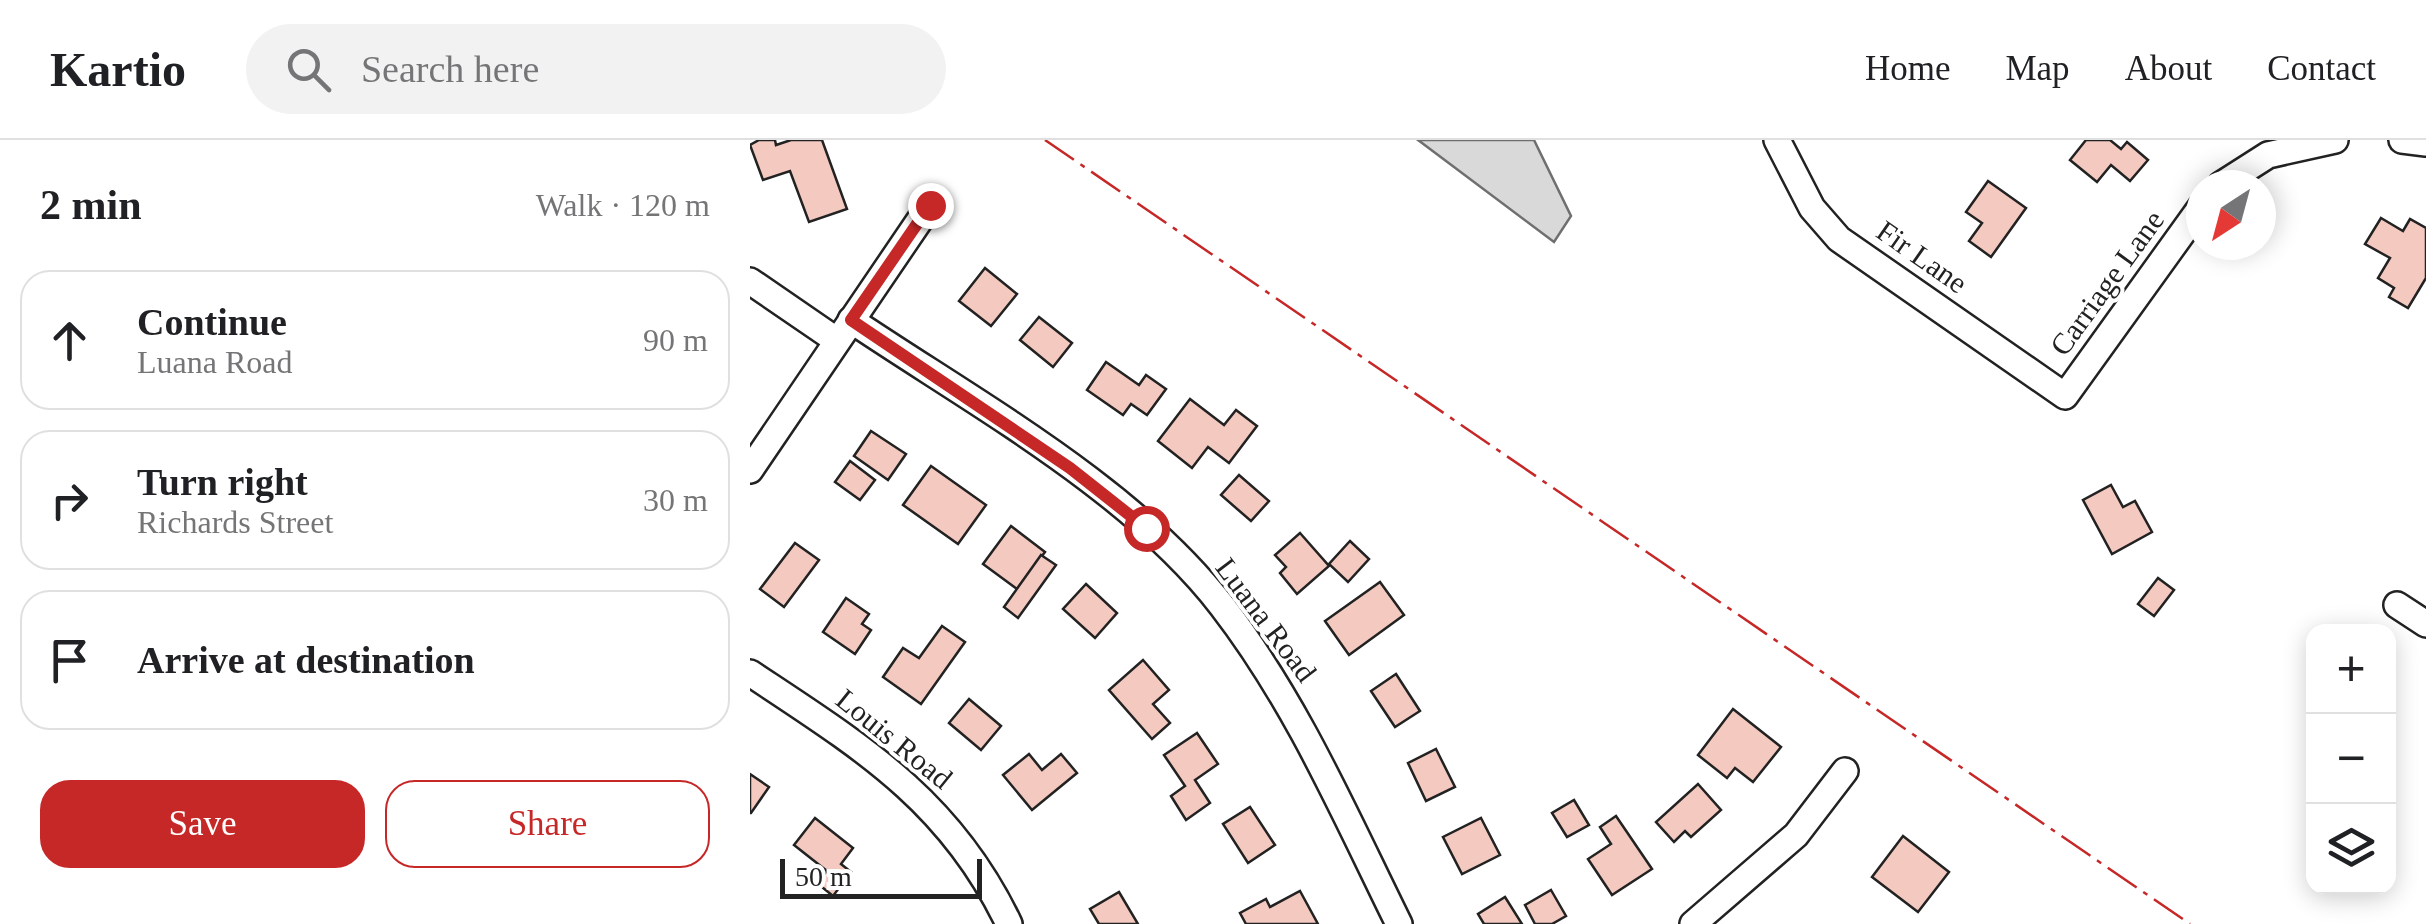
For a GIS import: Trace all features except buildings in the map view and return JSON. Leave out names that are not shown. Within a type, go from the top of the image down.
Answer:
[{"type":"street","name":"Fir Lane","points":[[1777,140],[1812,208],[1838,239],[2065,396]]},
{"type":"street","points":[[2244,170],[2268,155],[2335,140]]},
{"type":"street","points":[[2402,140],[2426,143]]},
{"type":"street","points":[[750,470],[930,205]]},
{"type":"street","name":"Carriage Lane","points":[[2065,396],[2186,228]]},
{"type":"street","name":"Luana Road","points":[[750,281],[844,330],[1070,468],[1146,528],[1220,604],[1290,702],[1399,924]]},
{"type":"street","points":[[2397,605],[2426,624]]},
{"type":"street","name":"Louis Road","points":[[750,674],[856,743],[930,804],[998,900],[1010,924]]},
{"type":"street","points":[[1693,924],[1796,835],[1845,770]]},
{"type":"shaded area","points":[[1418,140],[1534,140],[1571,216],[1554,242]]},
{"type":"power","points":[[1045,140],[2190,924]]},
{"type":"route","points":[[930,205],[851,320],[1070,468],[1146,528]]}]
